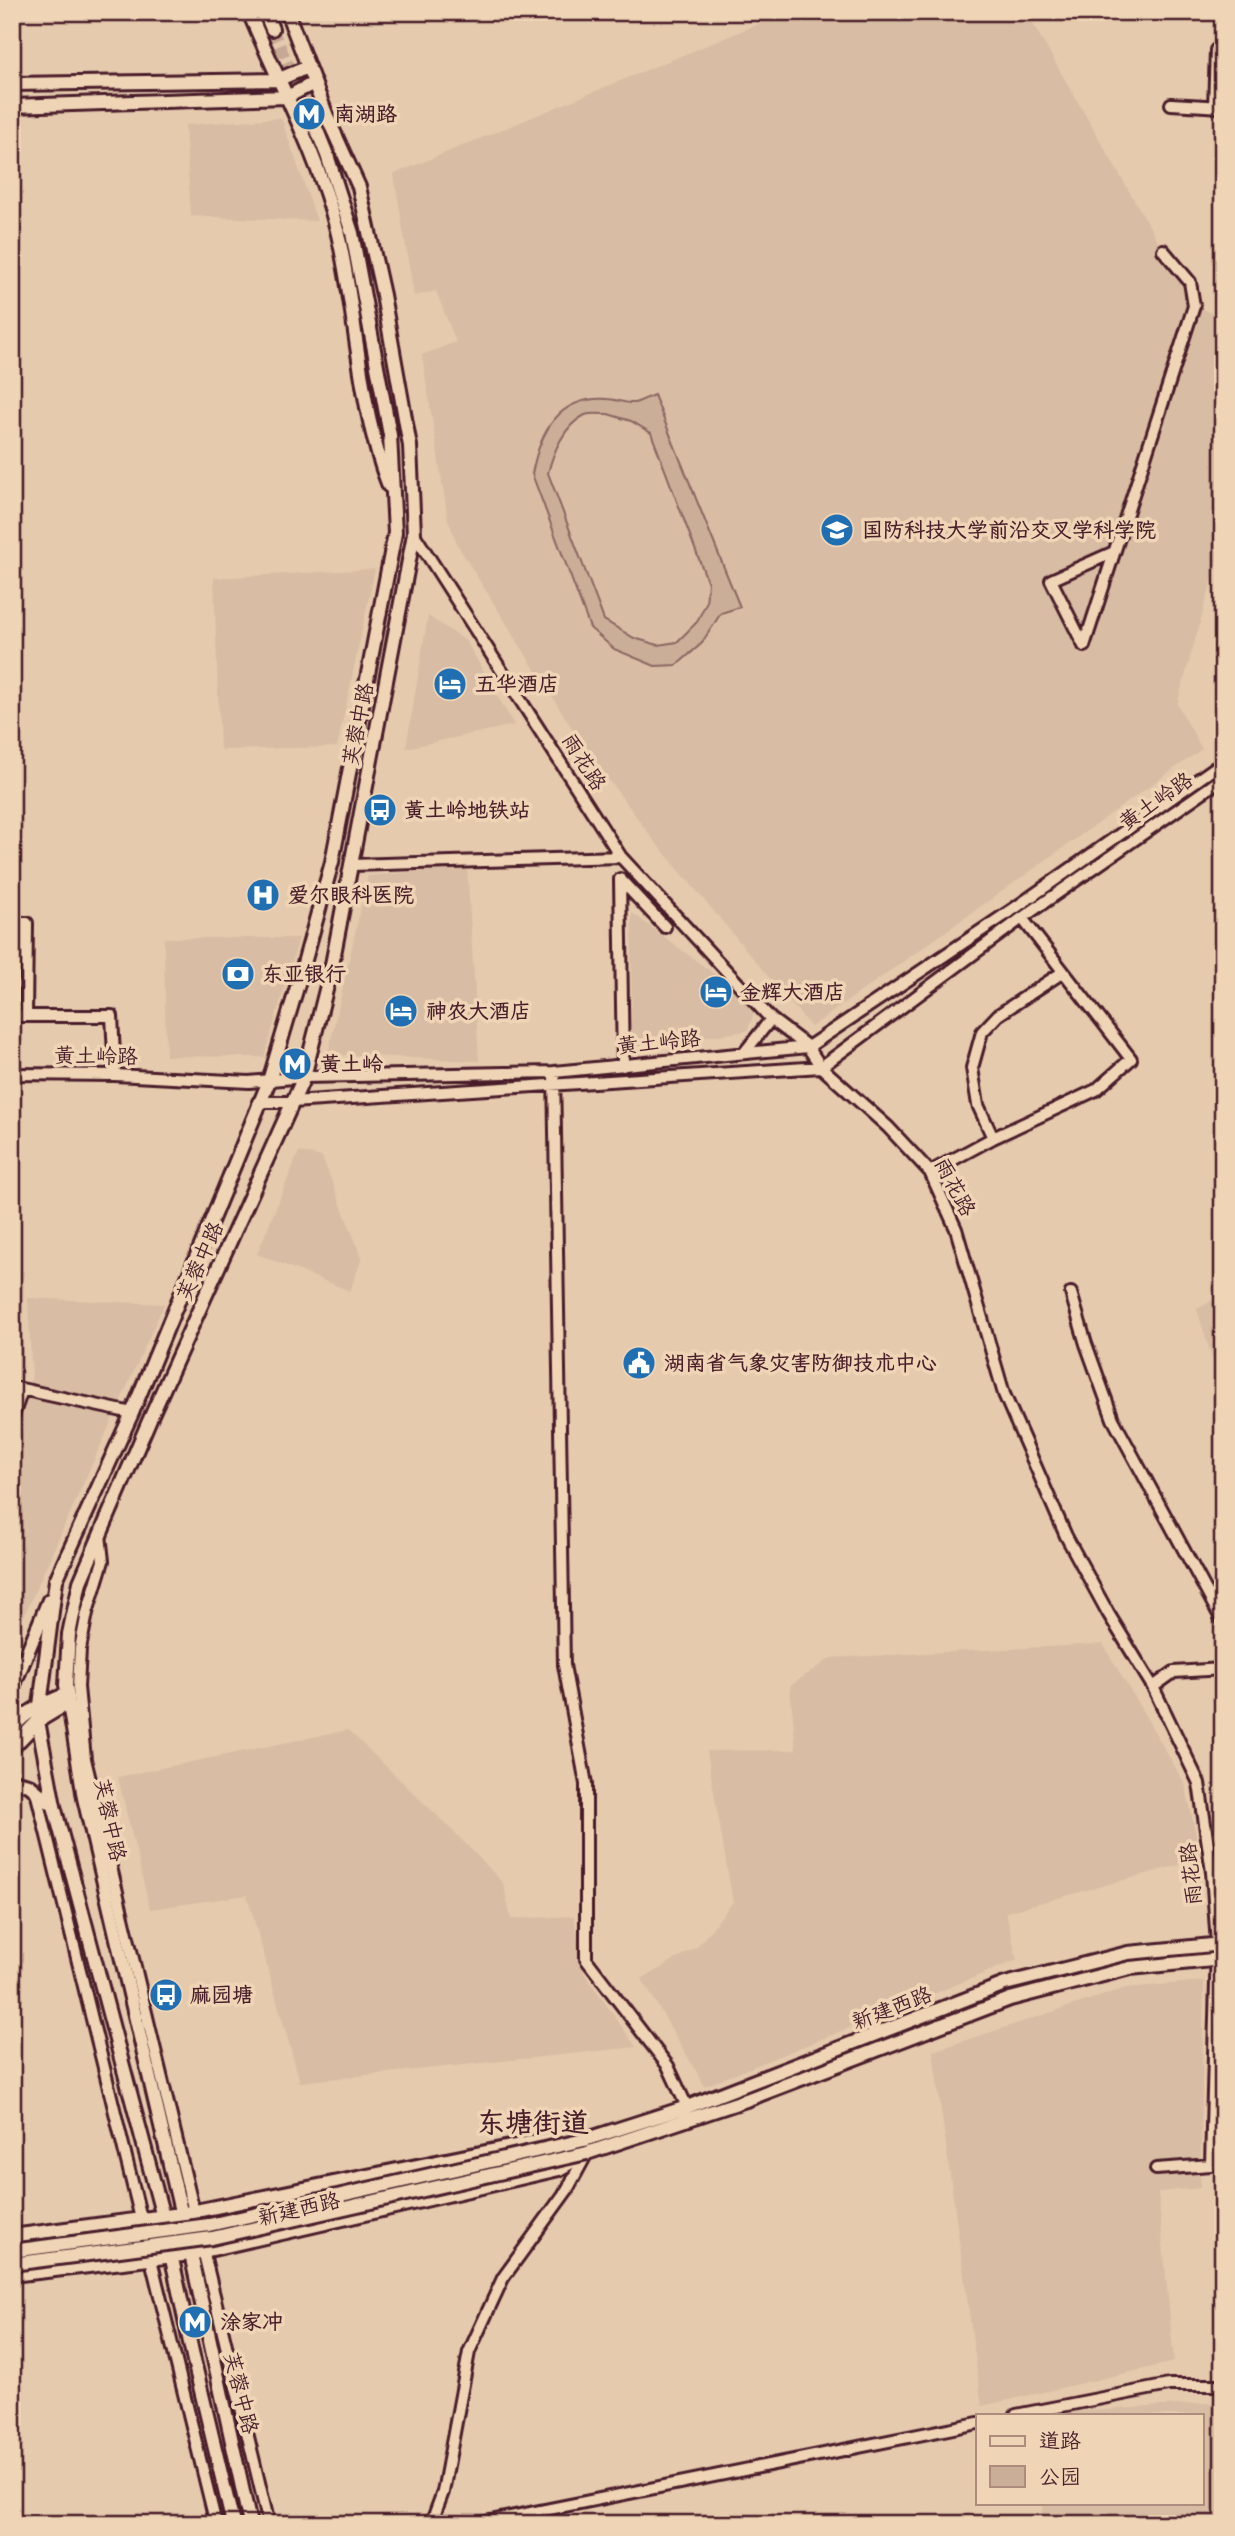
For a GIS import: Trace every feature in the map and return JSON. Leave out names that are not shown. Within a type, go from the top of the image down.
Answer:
[{"type":"main road","points":[[249,12],[327,196],[337,232],[381,465],[394,497]]},
{"type":"main road","points":[[265,12],[272,29]]},
{"type":"main road","name":"芙蓉中路","points":[[250,2524],[197,2252],[84,1798],[67,1699],[69,1634],[80,1582],[304,1077],[331,970],[414,534],[410,446],[383,295],[359,187],[287,12]]},
{"type":"main road","points":[[12,85],[277,80],[308,67]]},
{"type":"main road","points":[[12,106],[286,97],[314,83]]},
{"type":"main road","name":"芙蓉中路","points":[[233,2524],[163,2217],[54,1806],[38,1721],[56,1580],[132,1413],[258,1102],[269,1081],[332,862],[395,533],[390,435],[352,233],[312,118]]},
{"type":"main road","points":[[12,1689],[56,1580]]},
{"type":"main road","points":[[12,1729],[21,1717],[40,1704],[67,1699]]},
{"type":"main road","points":[[12,1748],[38,1721],[67,1699]]},
{"type":"main road","points":[[12,1781],[29,1784],[54,1806]]},
{"type":"main road","name":"新建西路","points":[[12,2251],[209,2225],[586,2147],[1005,1984],[1128,1953],[1220,1945]]},
{"type":"main road","name":"新建西路","points":[[12,2264],[212,2238],[586,2147],[746,2100],[1010,1999],[1130,1968],[1220,1960]]},
{"type":"main road","name":"新建西路","points":[[12,2236],[187,2213],[550,2139],[586,2147]]},
{"type":"main road","name":"新建西路","points":[[12,2275],[197,2252],[559,2169],[586,2147]]},
{"type":"street","points":[[1171,104],[1218,107],[1216,50],[1223,51]]},
{"type":"street","points":[[1114,552],[1051,580],[1084,646],[1194,306],[1190,282],[1164,250]]},
{"type":"street","name":"雨花路","points":[[414,534],[621,857],[771,1019],[807,1047],[821,1067],[888,1127],[930,1172],[956,1230],[1004,1394],[1066,1536],[1153,1687],[1199,1783],[1220,1945],[1211,2165],[1156,2169]]},
{"type":"street","name":"黄土岭路","points":[[12,1074],[115,1074],[249,1082],[304,1077],[554,1072],[807,1047],[1015,908],[1223,762]]},
{"type":"street","name":"黄土岭路","points":[[258,1102],[292,1102],[821,1067],[1022,918],[1223,778]]},
{"type":"street","points":[[351,865],[621,857]]},
{"type":"street","points":[[623,1066],[620,879],[665,927]]},
{"type":"street","points":[[930,1172],[993,1138],[1096,1090],[1131,1059],[1022,918]]},
{"type":"street","points":[[12,923],[27,923],[26,1016]]},
{"type":"street","points":[[993,1138],[978,1105],[972,1068],[982,1032],[998,1015],[1063,972]]},
{"type":"street","points":[[12,1016],[112,1016],[115,1074]]},
{"type":"street","points":[[744,1053],[771,1019]]},
{"type":"street","points":[[554,1072],[564,1665],[586,1784],[586,1959],[668,2066],[687,2107]]},
{"type":"street","points":[[1070,1293],[1113,1419],[1223,1622]]},
{"type":"street","points":[[12,1419],[17,1388],[132,1413]]},
{"type":"street","points":[[100,1535],[103,1561],[87,1613],[80,1649],[78,1687],[85,1759],[187,2213]]},
{"type":"street","points":[[1153,1687],[1174,1672],[1223,1669]]},
{"type":"street","points":[[36,1790],[216,2524]]},
{"type":"street","points":[[431,2524],[443,2492],[470,2352],[503,2278],[567,2190],[586,2147]]},
{"type":"street","points":[[197,2252],[269,2524]]},
{"type":"street","points":[[1021,2414],[1169,2385],[1223,2385]]},
{"type":"street","points":[[475,2524],[976,2423]]},
{"type":"shaded area","name":"国防科技大学前沿交叉学科学院","points":[[788,12],[1026,12],[1163,250],[1190,282],[1194,305],[1223,319],[1223,541],[1177,704],[1202,749],[811,1027],[653,839],[580,741],[458,546],[448,519],[422,355],[456,342],[436,291],[414,296],[394,174]]},
{"type":"shaded area","points":[[281,118],[317,221],[191,216],[185,125]]},
{"type":"shaded area","points":[[375,569],[337,747],[220,750],[214,578]]},
{"type":"shaded area","points":[[428,616],[466,641],[514,725],[406,748]]},
{"type":"shaded area","points":[[467,867],[479,1061],[328,1054],[368,876]]},
{"type":"shaded area","points":[[632,913],[757,1006],[747,1031],[631,1047]]},
{"type":"shaded area","points":[[164,938],[299,938],[264,1057],[166,1056]]},
{"type":"shaded area","points":[[299,1152],[322,1157],[362,1258],[350,1291],[257,1254]]},
{"type":"shaded area","points":[[12,1270],[24,1271],[22,1380],[12,1379]]},
{"type":"shaded area","points":[[1223,1295],[1223,1393],[1197,1309]]},
{"type":"shaded area","points":[[28,1298],[164,1304],[22,1620],[12,1618],[12,1434],[32,1376]]},
{"type":"shaded area","points":[[1103,1644],[1185,1784],[1201,1859],[1006,1912],[1017,1960],[705,2086],[642,1979],[697,1947],[733,1902],[707,1751],[796,1750],[790,1686],[831,1658]]},
{"type":"shaded area","points":[[348,1730],[503,1883],[511,1919],[574,1916],[584,1973],[636,2047],[300,2082],[247,1895],[150,1909],[118,1777]]},
{"type":"shaded area","points":[[1204,1981],[1200,2188],[1158,2192],[1174,2362],[982,2406],[933,2051],[1126,1988]]},
{"type":"shaded area","points":[[1223,2402],[1223,2524],[1040,2524],[1044,2504],[1204,2504],[1204,2414],[1061,2413]]},
{"type":"green space","points":[[654,395],[740,607],[721,613],[701,644],[677,665],[655,666],[614,649],[590,628],[532,474],[546,431],[564,410],[590,400],[610,399],[634,403]],"holes":[[[587,414],[608,414],[631,421],[651,433],[708,583],[706,603],[697,622],[677,642],[658,645],[634,638],[604,620],[548,473],[565,432]]]},
{"type":"tunnel","points":[[272,29],[312,118]]},
{"type":"place","name":"南湖路","points":[[309,114]]},
{"type":"place","name":"国防科技大学前沿交叉学科学院","points":[[837,530]]},
{"type":"place","name":"五华酒店","points":[[450,684]]},
{"type":"place","name":"黄土岭地铁站","points":[[380,810]]},
{"type":"place","name":"爱尔眼科医院","points":[[263,895]]},
{"type":"place","name":"东亚银行","points":[[238,974]]},
{"type":"place","name":"金辉大酒店","points":[[716,992]]},
{"type":"place","name":"神农大酒店","points":[[401,1011]]},
{"type":"place","name":"黄土岭","points":[[295,1064]]},
{"type":"place","name":"湖南省气象灾害防御技术中心","points":[[639,1363]]},
{"type":"place","name":"麻园塘","points":[[166,1995]]},
{"type":"place","name":"涂家冲","points":[[195,2322]]},
{"type":"district","name":"东塘街道","points":[[533,2122]]}]
